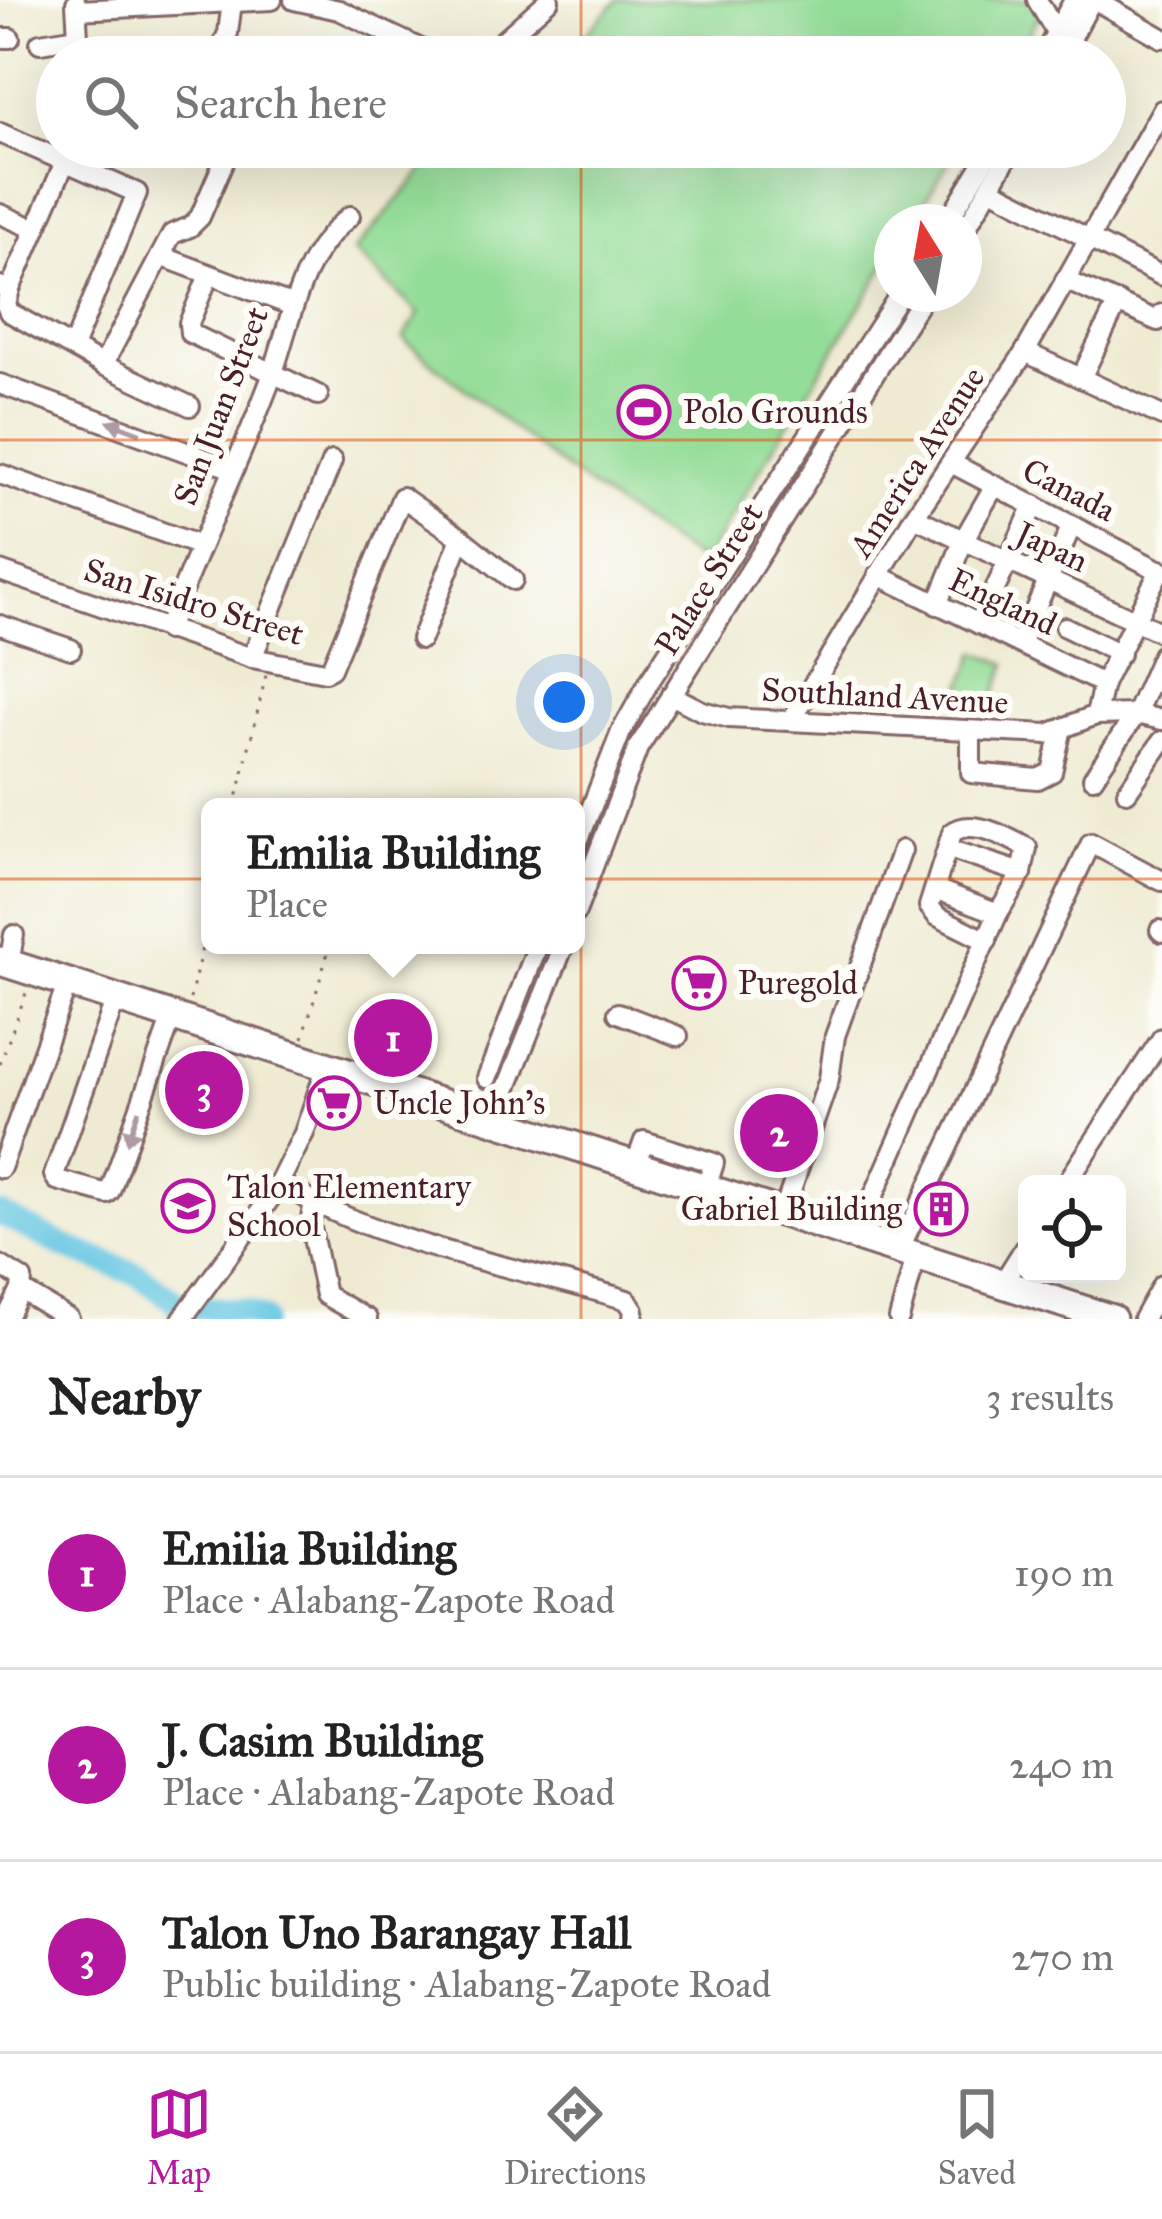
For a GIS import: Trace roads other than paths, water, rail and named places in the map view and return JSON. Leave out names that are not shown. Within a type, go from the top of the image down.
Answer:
[{"type":"highway","points":[[13,965],[1112,1319]]},
{"type":"street","points":[[78,36],[77,5],[272,0]]},
{"type":"street","points":[[294,0],[339,10],[394,36]]},
{"type":"street","points":[[1037,0],[1056,32]]},
{"type":"street","points":[[1054,36],[1074,0]]},
{"type":"street","points":[[1073,36],[1093,0],[1162,38]]},
{"type":"street","points":[[227,36],[232,2]]},
{"type":"street","points":[[507,36],[542,2]]},
{"type":"street","name":"America Avenue","points":[[791,721],[914,517],[1025,352],[1162,110]]},
{"type":"street","points":[[0,133],[36,149]]},
{"type":"street","points":[[62,168],[5,288],[9,312],[190,406]]},
{"type":"street","points":[[73,347],[137,193],[79,168]]},
{"type":"street","points":[[104,364],[172,234],[200,217],[221,168]]},
{"type":"street","points":[[958,204],[981,168]]},
{"type":"street","points":[[982,204],[1002,168]]},
{"type":"street","points":[[991,189],[1162,276]]},
{"type":"street","points":[[0,214],[35,230]]},
{"type":"street","name":"San Juan Street","points":[[167,630],[272,374],[292,306],[318,248],[350,216]]},
{"type":"street","points":[[161,256],[292,306]]},
{"type":"street","points":[[209,275],[189,323],[190,333],[318,395]]},
{"type":"street","points":[[1065,280],[1158,322],[1162,314]]},
{"type":"street","points":[[1081,378],[1118,302]]},
{"type":"street","points":[[585,823],[620,732],[649,682],[888,312]]},
{"type":"street","name":"Palace Street","points":[[585,889],[638,748],[914,312]]},
{"type":"street","points":[[1025,352],[1162,416]]},
{"type":"street","points":[[0,384],[233,469]]},
{"type":"street","points":[[260,659],[332,461]]},
{"type":"street","name":"Canada","points":[[951,463],[1161,571],[1103,684],[1096,716]]},
{"type":"street","points":[[0,474],[198,545]]},
{"type":"street","points":[[937,604],[964,539],[995,485]]},
{"type":"street","name":"San Isidro Street","points":[[0,571],[260,659],[325,672],[332,669],[402,497],[461,538]]},
{"type":"street","points":[[980,624],[1034,505]]},
{"type":"street","name":"Japan","points":[[914,517],[1162,633]]},
{"type":"street","points":[[1021,642],[1072,525]]},
{"type":"street","points":[[421,639],[461,538],[513,580]]},
{"type":"street","name":"England","points":[[878,575],[1103,684]]},
{"type":"street","points":[[0,651],[4,627],[70,649]]},
{"type":"street","points":[[1065,627],[1120,654]]},
{"type":"street","points":[[1093,778],[1136,714],[1162,655]]},
{"type":"street","name":"Southland Avenue","points":[[671,695],[729,718],[971,733],[1048,734],[1096,716],[1136,714],[1162,720]]},
{"type":"street","points":[[971,733],[972,774],[1045,779],[1054,766],[1062,728]]},
{"type":"street","points":[[1127,793],[1162,741]]},
{"type":"street","points":[[856,1236],[987,941],[998,913],[1022,873],[1027,848],[960,826],[952,832],[929,906],[937,916],[987,941]]},
{"type":"street","points":[[899,1319],[908,1253],[1091,844],[1162,881]]},
{"type":"street","points":[[783,1214],[829,1079],[835,1036],[902,850]]},
{"type":"street","points":[[958,852],[1022,873]]},
{"type":"street","points":[[935,889],[998,913]]},
{"type":"street","points":[[13,965],[14,935]]},
{"type":"street","points":[[487,1078],[535,954]]},
{"type":"street","points":[[494,1120],[560,954]]},
{"type":"street","points":[[2,1168],[68,982]]},
{"type":"street","points":[[116,998],[54,1175],[57,1180],[110,1191],[178,1019]]},
{"type":"street","points":[[618,1013],[678,1036]]},
{"type":"street","points":[[1072,1175],[1162,1038]]},
{"type":"street","points":[[182,1319],[279,1183],[304,1133],[327,1066]]},
{"type":"street","points":[[279,1183],[341,1218],[504,1269],[627,1300],[634,1310],[633,1319]]},
{"type":"street","points":[[314,1203],[310,1223],[325,1295],[367,1319]]},
{"type":"street","points":[[1002,1284],[1018,1258]]},
{"type":"street","points":[[0,1265],[20,1276],[21,1290],[6,1319]]},
{"type":"street","points":[[1143,1319],[1162,1285]]},
{"type":"street","points":[[21,1290],[69,1319]]},
{"type":"waterway","points":[[0,1214],[66,1247],[139,1275],[181,1306],[245,1311],[263,1319]]},
{"type":"place","name":"Polo Grounds","points":[[644,412]]},
{"type":"place","name":"Puregold","points":[[699,983]]},
{"type":"place","name":"Emilia Building","points":[[393,1038]]},
{"type":"place","name":"Talon Uno Barangay Hall","points":[[204,1090]]},
{"type":"place","name":"Uncle John's","points":[[334,1103]]},
{"type":"place","name":"J. Casim Building","points":[[779,1133]]},
{"type":"place","name":"Talon Elementary School","points":[[188,1206]]},
{"type":"place","name":"Gabriel Building","points":[[941,1209]]}]
